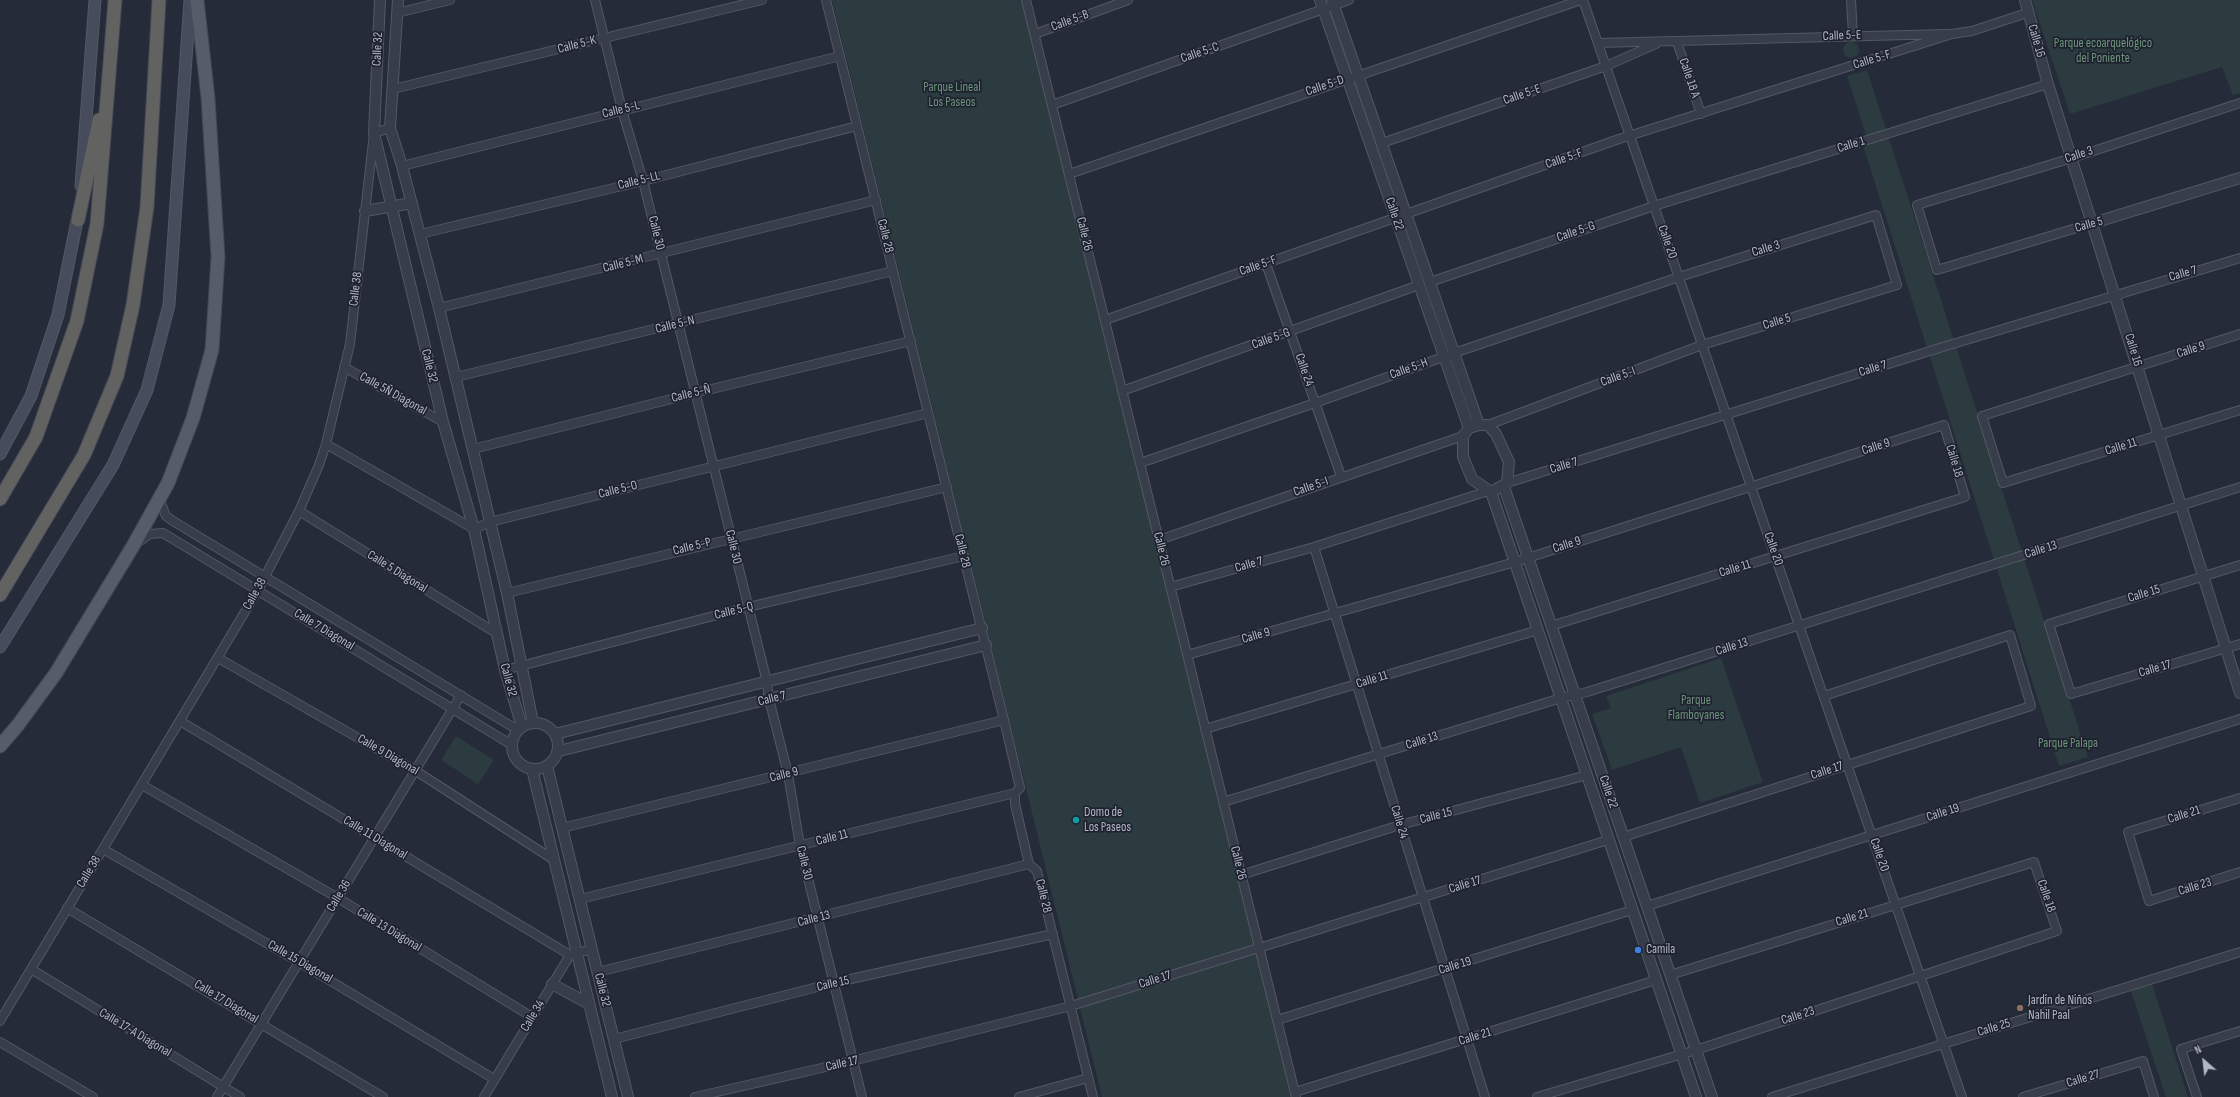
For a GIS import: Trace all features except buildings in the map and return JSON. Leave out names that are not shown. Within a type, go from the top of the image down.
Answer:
[{"type":"highway","points":[[0,499],[36,437],[77,321],[97,224],[115,0]]},
{"type":"highway","points":[[0,595],[84,455],[117,376],[133,306],[147,207],[159,0]]},
{"type":"highway","points":[[78,220],[111,64]]},
{"type":"main road","points":[[0,454],[31,396],[58,315],[78,220],[95,0]]},
{"type":"main road","points":[[0,647],[113,465],[147,390],[168,305],[190,0]]},
{"type":"main road","points":[[0,746],[18,725],[56,673],[133,546],[168,484],[193,418],[212,350],[218,258],[208,98],[197,0]]},
{"type":"street","name":"Calle 32","points":[[380,0],[374,133],[390,207],[443,422],[474,529],[496,633],[521,728]]},
{"type":"street","name":"Calle 32","points":[[398,0],[390,128],[412,203],[456,377],[507,593],[533,723]]},
{"type":"street","points":[[397,13],[450,0]]},
{"type":"street","name":"Calle 30","points":[[595,0],[622,110],[643,181],[767,682],[769,699],[788,774],[800,846],[862,1097]]},
{"type":"street","name":"Calle 5-K","points":[[393,89],[762,0]]},
{"type":"street","name":"Calle 28","points":[[826,0],[982,628],[1020,788],[1015,793],[1015,804],[1029,864],[1037,871],[1093,1097]]},
{"type":"street","name":"Calle 26","points":[[1026,0],[1295,1095]]},
{"type":"street","name":"Calle 5-B","points":[[1035,34],[1128,0]]},
{"type":"street","name":"Calle 5-C","points":[[1052,105],[1321,5],[1349,0]]},
{"type":"street","name":"Calle 20","points":[[1582,0],[1962,1097]]},
{"type":"street","name":"Calle 5-D","points":[[1069,174],[1582,0]]},
{"type":"street","points":[[1851,0],[1853,35]]},
{"type":"street","name":"Calle 22","points":[[1333,3],[1454,353],[1484,425]]},
{"type":"street","name":"Calle 22","points":[[1321,5],[1444,357],[1466,432]]},
{"type":"street","name":"Calle 5-F","points":[[1105,320],[1630,136],[1952,34],[1972,30],[2024,5]]},
{"type":"street","name":"Calle 16","points":[[2024,5],[2240,692]]},
{"type":"street","name":"Calle 5-E","points":[[1598,43],[1677,42],[1853,35],[1952,34]]},
{"type":"street","name":"Calle 5-E","points":[[1382,143],[1606,66],[1661,42]]},
{"type":"street","name":"Calle 18 A","points":[[1677,42],[1701,114]]},
{"type":"street","name":"Calle 5-L","points":[[402,166],[840,56]]},
{"type":"street","name":"Calle 1","points":[[1654,206],[2048,84]]},
{"type":"street","name":"Calle 3","points":[[1938,270],[1916,205],[2072,158],[2240,103]]},
{"type":"street","name":"Calle 5-LL","points":[[420,234],[643,181],[858,126]]},
{"type":"street","points":[[374,133],[390,128]]},
{"type":"street","name":"Calle 38","points":[[0,1021],[258,590],[299,511],[326,444],[350,344],[374,133]]},
{"type":"street","name":"Calle 5","points":[[1938,270],[2240,178]]},
{"type":"street","name":"Calle 5-M","points":[[439,308],[876,200]]},
{"type":"street","points":[[365,211],[412,203]]},
{"type":"street","name":"Calle 5-G","points":[[1430,282],[1654,206]]},
{"type":"street","name":"Calle 3","points":[[1679,277],[1876,215],[1897,285]]},
{"type":"street","name":"Calle 7","points":[[1506,485],[2116,294],[2240,258]]},
{"type":"street","name":"Calle 24","points":[[1266,264],[1291,331],[1341,476]]},
{"type":"street","name":"Calle 5-N","points":[[456,377],[893,271]]},
{"type":"street","name":"Calle 5-H","points":[[1140,463],[1315,404],[1454,353],[1679,277]]},
{"type":"street","name":"Calle 5-G","points":[[1122,391],[1419,285]]},
{"type":"street","name":"Calle 5","points":[[1702,345],[1897,285]]},
{"type":"street","name":"Calle 9","points":[[2003,483],[1982,416],[2240,334]]},
{"type":"street","name":"Calle 5-Ñ","points":[[473,449],[911,341]]},
{"type":"street","name":"Calle 5-I","points":[[1484,425],[1702,345]]},
{"type":"street","name":"Calle 5Ñ Diagonal","points":[[344,367],[443,422]]},
{"type":"street","name":"Calle 11","points":[[2003,483],[2240,410]]},
{"type":"street","name":"Calle 5-O","points":[[474,529],[490,522],[928,413]]},
{"type":"street","points":[[1484,425],[1496,434],[1505,450],[1510,471],[1506,485],[1489,491],[1472,478],[1463,457],[1466,432],[1484,425]]},
{"type":"street","name":"Calle 9","points":[[1187,655],[1515,562],[1944,425]]},
{"type":"street","name":"Calle 18","points":[[1944,425],[1965,496]]},
{"type":"street","name":"Calle 5-I","points":[[1159,540],[1466,432]]},
{"type":"street","points":[[326,444],[474,529]]},
{"type":"street","name":"Calle 22","points":[[1506,485],[1528,558],[1712,1097]]},
{"type":"street","name":"Calle 5-P","points":[[507,593],[947,487]]},
{"type":"street","name":"Calle 13","points":[[1223,802],[1574,694],[1587,692],[2240,487]]},
{"type":"street","name":"Calle 22","points":[[1489,491],[1515,562],[1696,1097]]},
{"type":"street","name":"Calle 7","points":[[1170,587],[1314,546],[1489,491]]},
{"type":"street","name":"Calle 11","points":[[1551,626],[1965,496]]},
{"type":"street","name":"Calle 7 Diagonal","points":[[159,498],[166,516],[461,695],[521,728]]},
{"type":"street","name":"Calle 5 Diagonal","points":[[299,511],[496,633]]},
{"type":"street","name":"Calle 7 Diagonal","points":[[133,546],[150,534],[163,533],[512,746]]},
{"type":"street","points":[[204,558],[213,545]]},
{"type":"street","name":"Calle 24","points":[[1314,546],[1485,1097]]},
{"type":"street","name":"Calle 5-Q","points":[[505,670],[748,607],[964,556]]},
{"type":"street","name":"Calle 15","points":[[2071,694],[2049,624],[2240,565]]},
{"type":"street","name":"Calle 7","points":[[556,734],[982,628]]},
{"type":"street","name":"Calle 11","points":[[1205,729],[1538,630]]},
{"type":"street","name":"Calle 17","points":[[1623,837],[2031,706],[2010,636],[1824,696]]},
{"type":"street","name":"Calle 17","points":[[2071,694],[2240,644]]},
{"type":"street","name":"Calle 7","points":[[559,751],[986,645]]},
{"type":"street","name":"Calle 9 Diagonal","points":[[218,658],[416,770],[554,860]]},
{"type":"street","name":"Calle 36","points":[[217,1097],[461,695]]},
{"type":"street","name":"Calle 19","points":[[1647,906],[2240,719]]},
{"type":"street","name":"Calle 9","points":[[562,828],[1004,720]]},
{"type":"street","name":"Calle 11 Diagonal","points":[[180,721],[573,954]]},
{"type":"street","points":[[533,723],[546,725],[556,734],[559,751],[556,758],[547,766],[532,769],[517,762],[512,746],[514,736],[521,728],[533,723]]},
{"type":"street","name":"Calle 32","points":[[547,766],[628,1097]]},
{"type":"street","name":"Calle 32","points":[[532,769],[554,860],[573,954],[589,1004],[612,1097]]},
{"type":"street","name":"Calle 15","points":[[1241,875],[1400,825],[1586,775]]},
{"type":"street","name":"Calle 13 Diagonal","points":[[142,785],[338,898],[532,1017]]},
{"type":"street","name":"Calle 11","points":[[580,899],[1015,793]]},
{"type":"street","name":"Calle 21","points":[[2149,901],[2128,832],[2240,798]]},
{"type":"street","name":"Calle 17","points":[[695,1097],[852,1061],[1071,1006],[1608,840]]},
{"type":"street","name":"Calle 15 Diagonal","points":[[103,849],[299,962],[494,1079]]},
{"type":"street","name":"Calle 18","points":[[2034,862],[2057,931]]},
{"type":"street","name":"Calle 21","points":[[1670,975],[2034,862]]},
{"type":"street","name":"Calle 13","points":[[598,972],[1029,864]]},
{"type":"street","name":"Calle 23","points":[[2149,901],[2240,872]]},
{"type":"street","name":"Calle 17 Diagonal","points":[[67,908],[262,1023],[383,1097]]},
{"type":"street","name":"Calle 19","points":[[1277,1020],[1632,910]]},
{"type":"street","name":"Calle 23","points":[[1537,1097],[1696,1050],[2057,931]]},
{"type":"street","name":"Calle 15","points":[[614,1039],[833,984],[1053,934]]},
{"type":"street","points":[[573,954],[592,949]]},
{"type":"street","name":"Calle 25","points":[[1772,1097],[2240,952]]},
{"type":"street","name":"Calle 34","points":[[484,1097],[552,984],[573,954]]},
{"type":"street","name":"Calle 17-A Diagonal","points":[[31,969],[240,1097]]},
{"type":"street","name":"Calle 21","points":[[1295,1095],[1656,980]]},
{"type":"street","points":[[552,984],[589,1004]]},
{"type":"street","points":[[2197,1097],[2181,1049],[2240,1031]]},
{"type":"street","points":[[0,1042],[93,1097]]},
{"type":"street","name":"Calle 27","points":[[2024,1097],[2143,1061],[2154,1097]]},
{"type":"street","points":[[1018,1097],[1088,1078]]},
{"type":"green space","name":"Parque Lineal Los Paseos","points":[[832,0],[1026,0],[1159,540],[1291,1097],[1102,1097]]},
{"type":"green space","name":"Parque ecoarquelógico del Poniente","points":[[2032,0],[2240,0],[2240,93],[2233,95],[2222,67],[2070,114]]},
{"type":"green space","points":[[1851,42],[1858,47],[1859,50],[1854,57],[1851,58],[1844,53],[1843,50],[1848,43]]},
{"type":"green space","name":"Parque Palapa","points":[[1867,70],[2088,757],[2059,766],[1864,148],[1866,135],[1847,76]]},
{"type":"green space","name":"Parque Flamboyanes","points":[[1721,658],[1763,782],[1700,803],[1681,747],[1612,770],[1592,714],[1611,708],[1606,696]]},
{"type":"green space","points":[[456,736],[494,760],[478,784],[441,760]]},
{"type":"green space","points":[[2152,984],[2188,1097],[2166,1097],[2131,991]]},
{"type":"place","name":"Domo de Los Paseos","points":[[1076,820]]},
{"type":"place","name":"Camila","points":[[1638,950]]},
{"type":"place","name":"Jardín de Niños Nahil Paal","points":[[2020,1008]]}]
